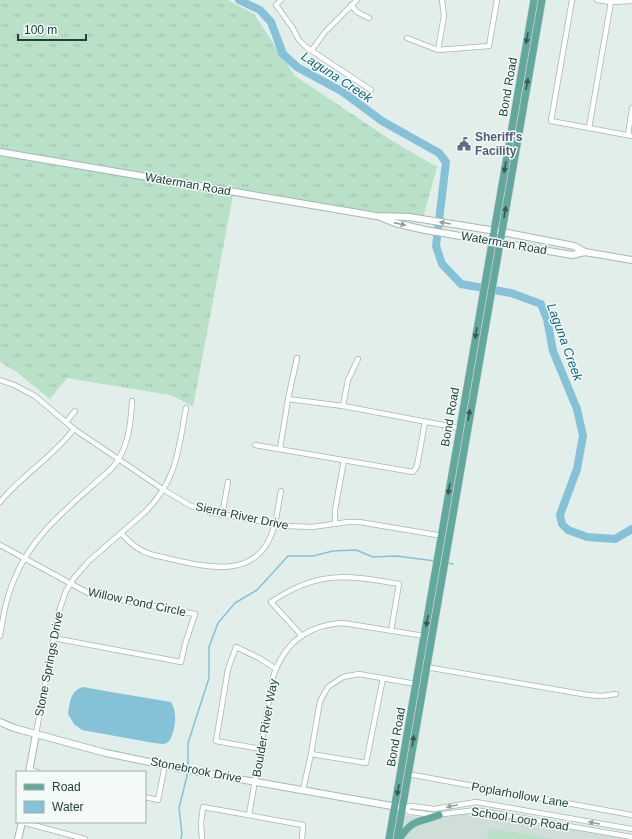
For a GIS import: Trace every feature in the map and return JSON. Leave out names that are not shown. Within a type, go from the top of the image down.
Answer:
[{"type":"main road","name":"Bond Road","points":[[445,536],[458,482],[494,278],[498,232],[534,0]]},
{"type":"main road","name":"Bond Road","points":[[498,232],[542,0]]},
{"type":"main road","name":"Waterman Road","points":[[0,152],[376,216],[409,216],[574,246],[585,252],[632,260]]},
{"type":"main road","name":"Waterman Road","points":[[376,216],[395,223],[425,230],[497,241],[572,255],[585,252]]},
{"type":"main road","name":"Bond Road","points":[[389,839],[424,636],[443,550],[459,428],[486,276],[497,241]]},
{"type":"main road","points":[[458,482],[456,470],[463,434],[462,430],[459,428]]},
{"type":"main road","name":"Bond Road","points":[[398,839],[426,667],[439,571]]},
{"type":"main road","points":[[424,636],[427,641],[422,674],[424,680]]},
{"type":"main road","name":"Stonebrook Drive","points":[[0,722],[14,728],[106,753],[193,771],[403,808]]},
{"type":"main road","name":"Stone Springs Drive","points":[[29,771],[36,734]]},
{"type":"main road","points":[[398,839],[413,823],[439,815]]},
{"type":"main road","points":[[18,839],[22,823]]},
{"type":"street","points":[[281,0],[276,5],[292,27],[299,40],[306,47],[371,90]]},
{"type":"street","points":[[312,50],[325,32],[357,0]]},
{"type":"street","points":[[438,50],[443,22],[442,0]]},
{"type":"street","points":[[407,38],[438,50],[489,46],[497,0]]},
{"type":"street","points":[[572,0],[551,121],[630,136],[632,108]]},
{"type":"street","points":[[597,0],[612,2],[632,1]]},
{"type":"street","points":[[589,128],[612,2]]},
{"type":"street","points":[[351,6],[357,12],[369,18]]},
{"type":"street","points":[[280,449],[288,399],[297,358]]},
{"type":"street","points":[[343,406],[348,380],[358,359]]},
{"type":"street","name":"Sierra River Drive","points":[[0,380],[14,385],[35,396],[74,429],[164,490],[191,506],[222,515],[300,527],[312,527],[348,522],[368,523],[445,536]]},
{"type":"street","points":[[288,399],[343,406],[459,428]]},
{"type":"street","points":[[0,636],[13,581],[24,558],[52,523],[119,460],[126,445],[132,401]]},
{"type":"street","name":"Stone Springs Drive","points":[[36,734],[53,638],[60,608],[70,584],[88,561],[151,506],[164,490],[177,459],[186,408]]},
{"type":"street","points":[[66,422],[75,411]]},
{"type":"street","points":[[255,445],[413,472],[417,466],[425,422]]},
{"type":"street","points":[[1,498],[60,446],[74,429]]},
{"type":"street","points":[[335,524],[334,510],[344,460]]},
{"type":"street","points":[[222,515],[228,482]]},
{"type":"street","points":[[121,533],[133,545],[145,553],[227,568],[249,561],[260,553],[269,541],[275,524],[281,491]]},
{"type":"street","points":[[0,545],[70,584]]},
{"type":"street","points":[[302,636],[271,602],[305,584],[338,577],[362,577],[399,584],[391,631]]},
{"type":"street","name":"Willow Pond Circle","points":[[53,638],[181,662],[195,614],[99,596],[70,584]]},
{"type":"street","name":"Boulder River Way","points":[[249,815],[272,683],[276,669],[288,648],[302,636],[318,628],[343,623],[424,636]]},
{"type":"street","points":[[261,749],[216,741],[228,669],[236,647],[260,658],[276,669]]},
{"type":"street","points":[[426,667],[588,695],[602,696],[616,694]]},
{"type":"street","points":[[303,790],[320,700],[328,687],[343,677],[359,674],[416,684]]},
{"type":"street","points":[[311,754],[366,763],[383,678]]},
{"type":"street","points":[[146,797],[158,800],[165,764]]},
{"type":"street","name":"Poplarhollow Lane","points":[[408,774],[632,815]]},
{"type":"street","name":"School Loop Road","points":[[403,808],[411,806],[434,809],[476,802],[632,830]]},
{"type":"street","points":[[202,839],[201,823],[203,807],[303,826],[302,839]]},
{"type":"street","name":"School Loop Road","points":[[403,808],[410,812],[427,815],[439,815],[476,810],[632,837]]},
{"type":"street","points":[[413,823],[414,813]]},
{"type":"street","points":[[25,823],[73,838],[85,839]]},
{"type":"shaded area","points":[[469,811],[630,839],[398,839],[402,815],[431,818]]},
{"type":"green space","points":[[0,0],[228,0],[254,14],[295,76],[391,140],[437,167],[423,218],[360,213],[233,195],[193,407],[170,395],[67,378],[50,399],[18,373],[0,362]]},
{"type":"green space","points":[[489,828],[555,839],[487,839]]},
{"type":"water","points":[[83,687],[171,702],[175,711],[175,722],[174,730],[169,741],[164,744],[154,743],[82,730],[74,724],[68,714],[70,701],[73,694],[75,691]]},
{"type":"waterway","name":"Laguna Creek","points":[[239,0],[260,10],[271,22],[283,54],[297,67],[343,92],[382,121],[439,153],[446,162],[436,246],[442,264],[461,284],[511,293],[541,304],[547,319],[553,351],[577,409],[583,436],[577,469],[560,515],[562,524],[568,530],[587,537],[615,539],[632,529]]},
{"type":"waterway","points":[[188,768],[188,743],[209,678],[209,647],[218,623],[235,603],[257,590],[288,556],[313,556],[333,551],[356,550],[373,557],[396,556],[435,561]]},
{"type":"waterway","points":[[447,563],[453,564]]},
{"type":"waterway","points":[[181,839],[182,834],[179,808],[188,772]]},
{"type":"place","name":"Sheriff's Facility","points":[[464,144]]}]
